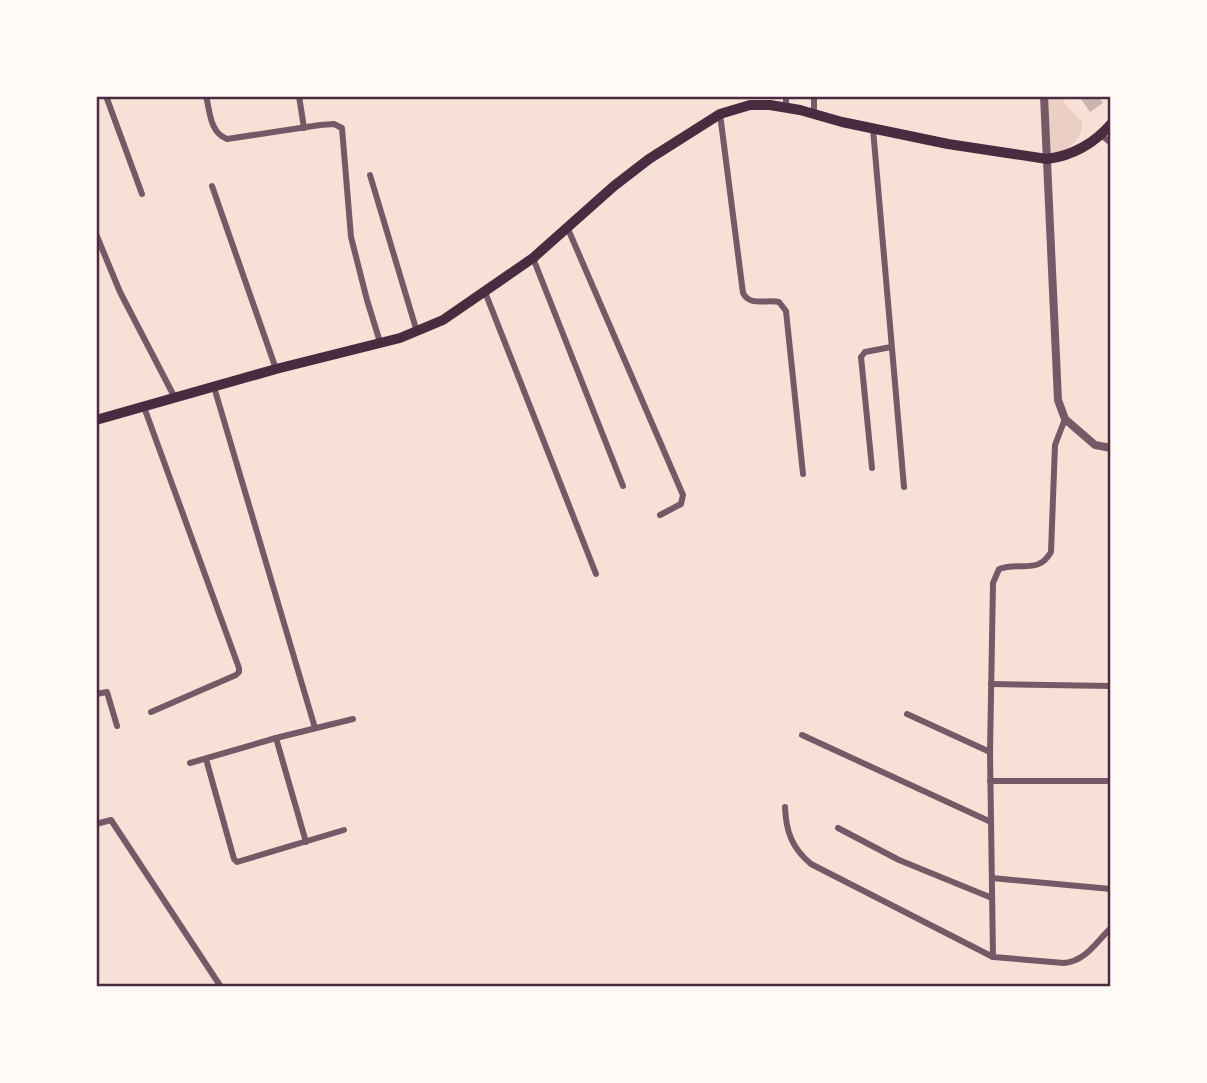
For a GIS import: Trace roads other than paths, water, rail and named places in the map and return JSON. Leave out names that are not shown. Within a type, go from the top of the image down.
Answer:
[{"type":"main road","points":[[96,420],[276,369],[400,338],[443,320],[533,258],[614,186],[649,159],[720,114],[750,105],[786,102],[814,114],[873,129],[1047,159],[1060,158],[1079,149],[1101,135],[1111,124]]},
{"type":"street","points":[[106,96],[142,194]]},
{"type":"street","points":[[206,96],[213,127],[219,136],[227,139],[320,125],[334,124],[342,128],[351,237],[380,342]]},
{"type":"street","points":[[299,96],[304,128]]},
{"type":"street","points":[[814,96],[814,114]]},
{"type":"street","points":[[1044,96],[1058,400],[1065,419],[1095,445],[1111,448]]},
{"type":"street","points":[[720,114],[743,293],[745,298],[752,302],[779,302],[786,311],[803,474]]},
{"type":"street","points":[[873,129],[904,487]]},
{"type":"street","points":[[1101,135],[1111,143]]},
{"type":"street","points":[[370,175],[417,332]]},
{"type":"street","points":[[212,186],[276,369]]},
{"type":"street","points":[[568,229],[683,495],[681,504],[660,515]]},
{"type":"street","points":[[96,234],[120,292],[175,398]]},
{"type":"street","points":[[533,258],[623,486]]},
{"type":"street","points":[[485,292],[596,574]]},
{"type":"street","points":[[872,468],[861,357],[866,352],[891,348]]},
{"type":"street","points":[[214,387],[315,728]]},
{"type":"street","points":[[144,407],[239,668],[236,675],[151,712]]},
{"type":"street","points":[[993,957],[990,752],[993,583],[999,569],[1007,566],[1039,565],[1046,561],[1051,552],[1055,445],[1065,419]]},
{"type":"street","points":[[992,684],[1111,686]]},
{"type":"street","points":[[96,695],[107,692],[117,726]]},
{"type":"street","points":[[907,713],[990,752]]},
{"type":"street","points":[[190,763],[353,719]]},
{"type":"street","points":[[802,735],[991,822]]},
{"type":"street","points":[[276,738],[306,842]]},
{"type":"street","points":[[206,758],[234,859],[239,862],[344,830]]},
{"type":"street","points":[[990,781],[1111,781]]},
{"type":"street","points":[[786,807],[786,826],[791,840],[803,858],[811,864],[993,957],[1073,962],[1081,959],[1111,928]]},
{"type":"street","points":[[96,824],[111,820],[221,987]]},
{"type":"street","points":[[838,828],[899,860],[992,898]]},
{"type":"street","points":[[992,878],[1111,889]]}]
